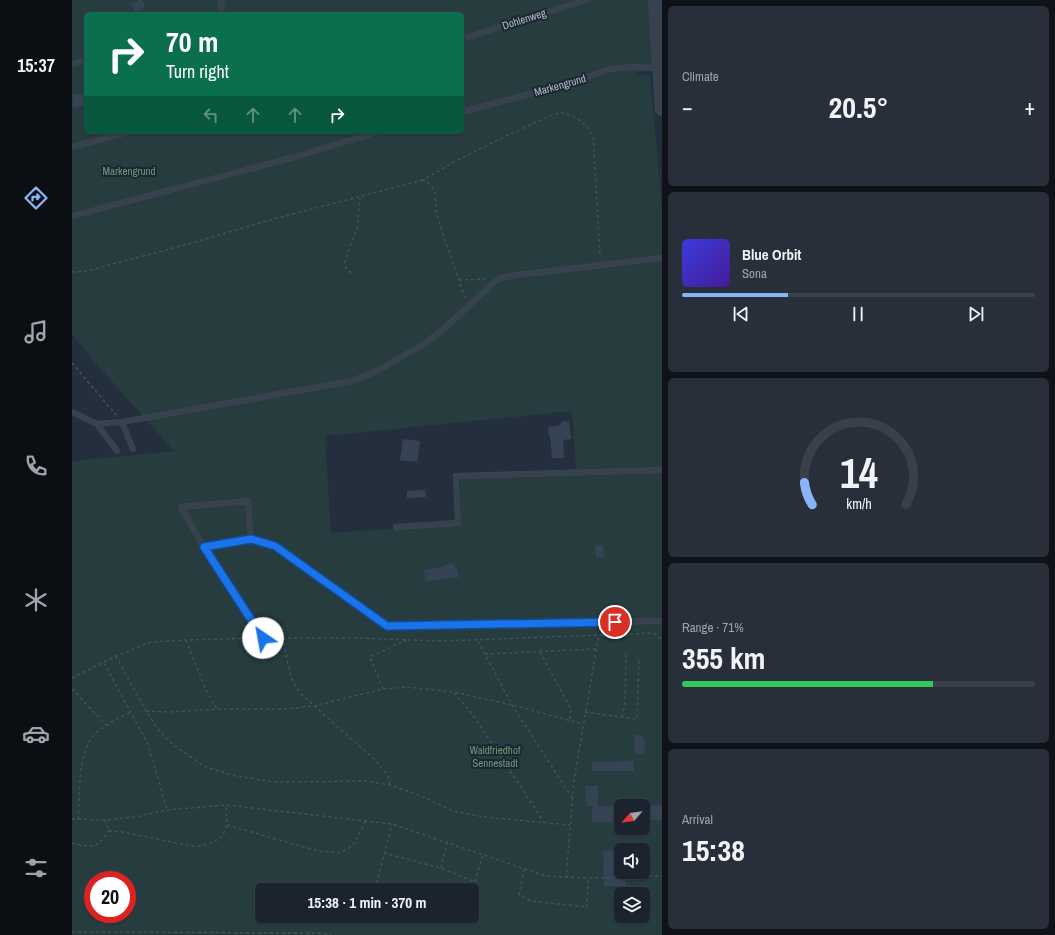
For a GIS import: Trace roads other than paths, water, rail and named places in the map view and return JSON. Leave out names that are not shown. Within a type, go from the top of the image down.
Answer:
[{"type":"street","points":[[655,0],[662,109]]},
{"type":"lane","points":[[222,0],[222,12]]},
{"type":"lane","name":"Dohlenweg","points":[[464,38],[586,0]]},
{"type":"lane","points":[[72,64],[84,61]]},
{"type":"lane","name":"Markengrund","points":[[464,111],[567,84],[610,69],[632,67],[660,68]]},
{"type":"lane","points":[[72,148],[121,134]]},
{"type":"lane","points":[[72,216],[291,158],[371,134]]},
{"type":"lane","points":[[97,424],[122,422],[352,381],[377,372],[424,344],[500,278],[662,258]]},
{"type":"lane","points":[[72,412],[97,424],[116,451]]},
{"type":"lane","points":[[122,422],[133,449]]},
{"type":"lane","points":[[396,527],[458,523],[456,476],[662,470]]},
{"type":"lane","points":[[251,539],[248,501],[181,507],[204,547],[263,638]]},
{"type":"lane","points":[[204,547],[251,539],[275,546],[387,626],[662,621]]},
{"type":"park label","name":"Waldfriedhof Sennestadt","points":[[495,756]]}]
